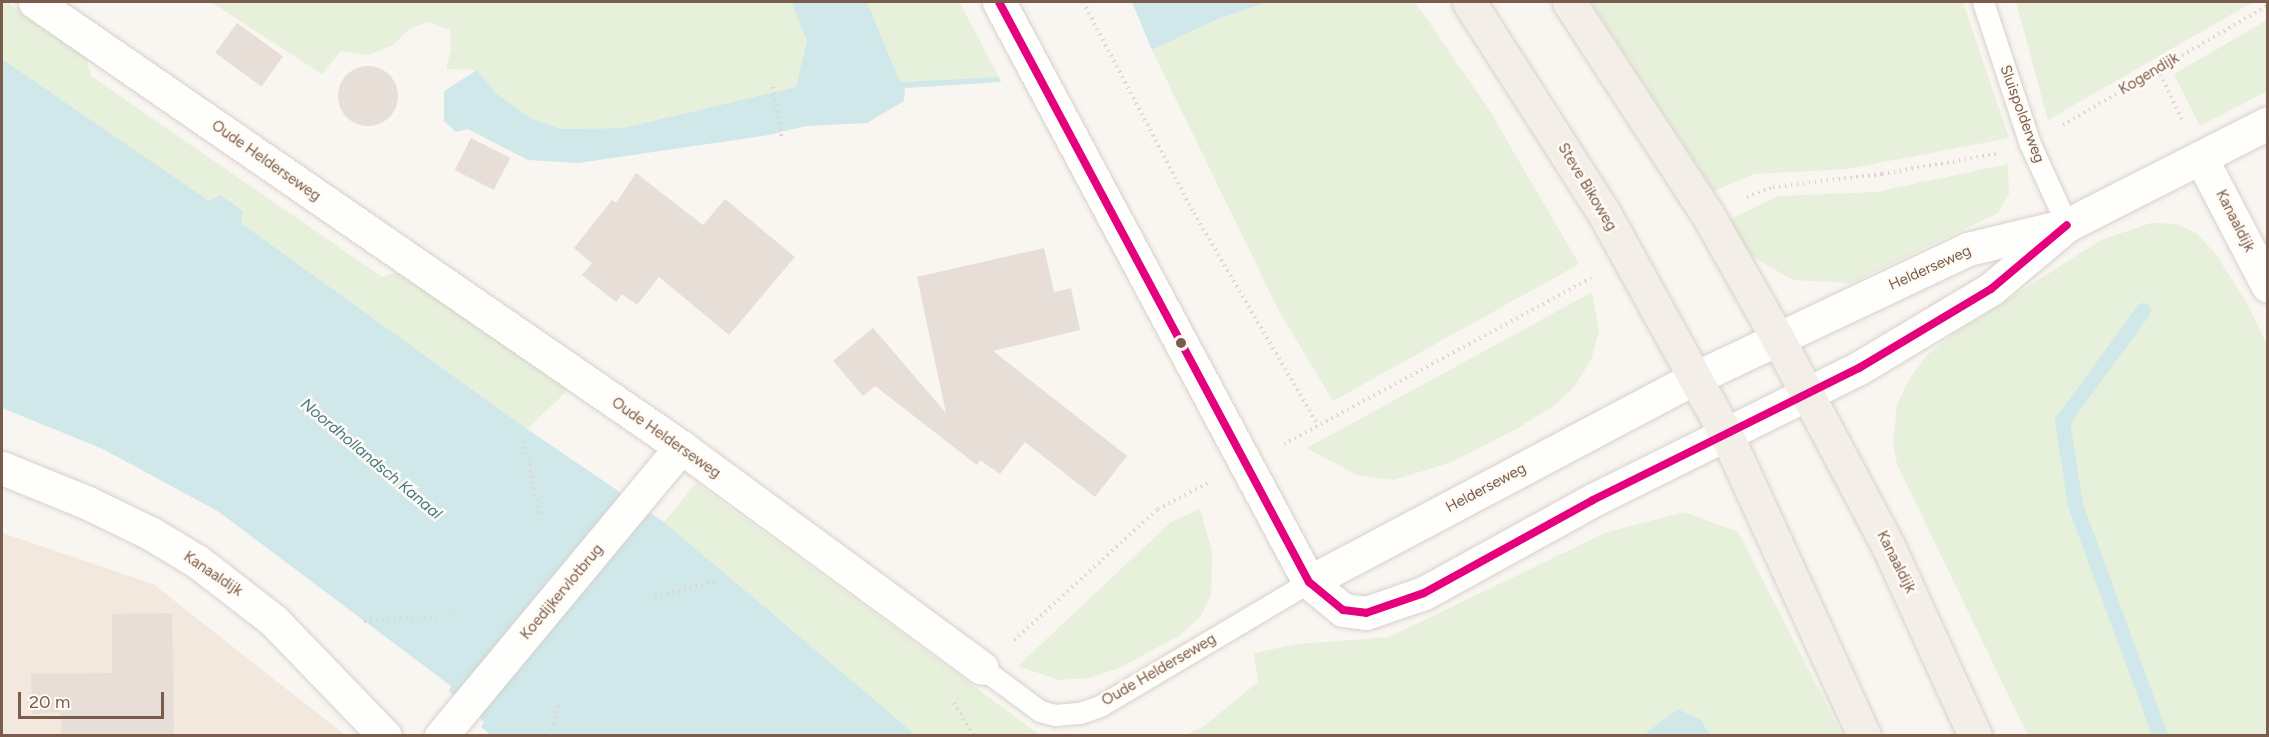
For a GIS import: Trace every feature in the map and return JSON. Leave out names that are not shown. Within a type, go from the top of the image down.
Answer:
[{"type":"main road","name":"Steve Bikoweg","points":[[1469,2],[1629,258],[1726,434]]},
{"type":"main road","points":[[1569,2],[1708,215],[1807,393]]},
{"type":"main road","name":"Kanaaldijk","points":[[1807,393],[1919,608],[1975,735]]},
{"type":"main road","points":[[1726,434],[1864,735]]},
{"type":"street","name":"Oude Helderseweg","points":[[35,2],[681,447],[982,668]]},
{"type":"street","points":[[999,2],[1309,582],[1342,610],[1366,613],[1384,609],[1424,593],[1593,500],[1858,368],[1991,289],[2067,225],[2268,123]]},
{"type":"street","name":"Kanaaldijk","points":[[2200,158],[2268,286]]},
{"type":"street","name":"Helderseweg","points":[[1778,339],[1968,249],[2067,225]]},
{"type":"street","points":[[1695,378],[1778,339]]},
{"type":"street","name":"Helderseweg","points":[[1309,582],[1695,378]]},
{"type":"street","name":"Koedijkervlotbrug","points":[[445,732],[681,447]]},
{"type":"street","name":"Kanaaldijk","points":[[2,468],[98,508],[198,562],[273,620],[385,735]]},
{"type":"lane","name":"Sluispolderweg","points":[[1983,2],[2030,144],[2067,225]]},
{"type":"lane","name":"Oude Helderseweg","points":[[982,668],[1040,711],[1055,715],[1080,713],[1100,706],[1309,582]]},
{"type":"path","points":[[1083,2],[1194,213],[1318,426]]},
{"type":"path","name":"Kogendijk","points":[[1708,215],[1773,187],[1973,160],[2030,144],[2268,5]]},
{"type":"path","points":[[2158,69],[2200,158]]},
{"type":"path","points":[[773,87],[782,140]]},
{"type":"path","points":[[982,668],[1158,509],[1318,426],[1629,258]]},
{"type":"path","points":[[524,441],[539,514]]},
{"type":"path","points":[[655,597],[719,580]]},
{"type":"path","points":[[364,621],[453,615]]},
{"type":"path","points":[[551,735],[558,705]]},
{"type":"shaded area","points":[[2,533],[153,584],[345,735],[2,736]]},
{"type":"green space","points":[[2,2],[7,2],[86,55],[91,76],[382,277],[402,271],[570,388],[527,429],[241,223],[243,211],[222,195],[209,202],[2,59]]},
{"type":"green space","points":[[211,2],[791,2],[807,41],[796,87],[623,128],[561,129],[530,118],[497,94],[477,70],[446,69],[451,50],[450,30],[429,22],[410,28],[393,45],[368,55],[341,51],[322,74]]},
{"type":"green space","points":[[867,2],[959,2],[999,77],[900,82]]},
{"type":"green space","points":[[1267,2],[1415,2],[1488,108],[1579,264],[1333,401],[1279,311],[1152,50],[1213,21]]},
{"type":"green space","points":[[1591,2],[1963,2],[2009,138],[1847,169],[1754,174],[1714,191]]},
{"type":"green space","points":[[2016,2],[2253,2],[2048,120]]},
{"type":"green space","points":[[2267,20],[2267,91],[2200,126],[2174,74]]},
{"type":"green space","points":[[2008,164],[2009,194],[1998,213],[1851,283],[1793,280],[1750,255],[1726,221],[1779,196],[1876,192]]},
{"type":"green space","points":[[2151,223],[2176,224],[2196,233],[2215,253],[2248,305],[2267,345],[2267,735],[2028,736],[1897,464],[1893,444],[1897,405],[1908,381],[1926,356],[1952,335],[2101,240]]},
{"type":"green space","points":[[1592,292],[1599,331],[1591,360],[1574,387],[1555,405],[1516,429],[1452,462],[1393,480],[1357,475],[1307,448]]},
{"type":"green space","points":[[696,483],[1040,735],[916,735],[664,522]]},
{"type":"green space","points":[[1200,509],[1212,552],[1211,595],[1201,616],[1179,636],[1119,668],[1088,678],[1059,680],[1018,666],[1171,522]]},
{"type":"green space","points":[[1684,512],[1738,532],[1842,735],[1710,735],[1701,720],[1678,709],[1643,735],[1184,736],[1204,726],[1258,682],[1254,653],[1298,644],[1389,637],[1605,533]]},
{"type":"water","points":[[791,2],[867,2],[900,82],[999,77],[1001,82],[905,88],[904,101],[867,123],[806,126],[769,135],[578,163],[528,160],[468,129],[456,132],[444,121],[444,91],[477,70],[497,94],[530,118],[561,129],[623,128],[796,87],[807,41]]},
{"type":"water","points":[[1132,2],[1267,2],[1213,21],[1152,50]]},
{"type":"water","name":"Noordhollandsch Kanaal","points":[[2,59],[209,201],[221,195],[243,211],[241,223],[527,429],[664,522],[916,735],[491,735],[481,727],[484,722],[449,691],[451,686],[219,512],[103,449],[2,408]]},
{"type":"water","points":[[1678,709],[1701,720],[1710,735],[1643,735]]},
{"type":"building","points":[[237,23],[283,57],[261,86],[215,53]]},
{"type":"building","points":[[368,66],[380,68],[393,79],[398,96],[396,108],[385,121],[368,126],[356,124],[343,113],[338,96],[340,84],[351,71]]},
{"type":"building","points":[[471,138],[510,158],[494,190],[455,170]]},
{"type":"building","points":[[636,173],[703,225],[725,199],[795,257],[729,335],[659,277],[637,305],[622,294],[616,302],[582,275],[592,263],[574,248],[612,200],[616,203]]},
{"type":"building","points":[[1044,248],[1054,292],[1071,288],[1080,330],[993,351],[1127,456],[1095,497],[1025,442],[1000,474],[980,460],[977,465],[875,386],[863,396],[833,361],[873,328],[946,413],[917,277]]},
{"type":"building","points":[[172,613],[174,735],[62,735],[60,712],[32,714],[31,674],[112,673],[112,614]]},
{"type":"waterway","points":[[2143,310],[2062,421],[2075,505],[2160,736]]},
{"type":"transit line","points":[[999,2],[1309,582],[1343,610],[1366,613],[1424,593],[1593,500],[1859,368],[1991,289],[2067,225]]}]
